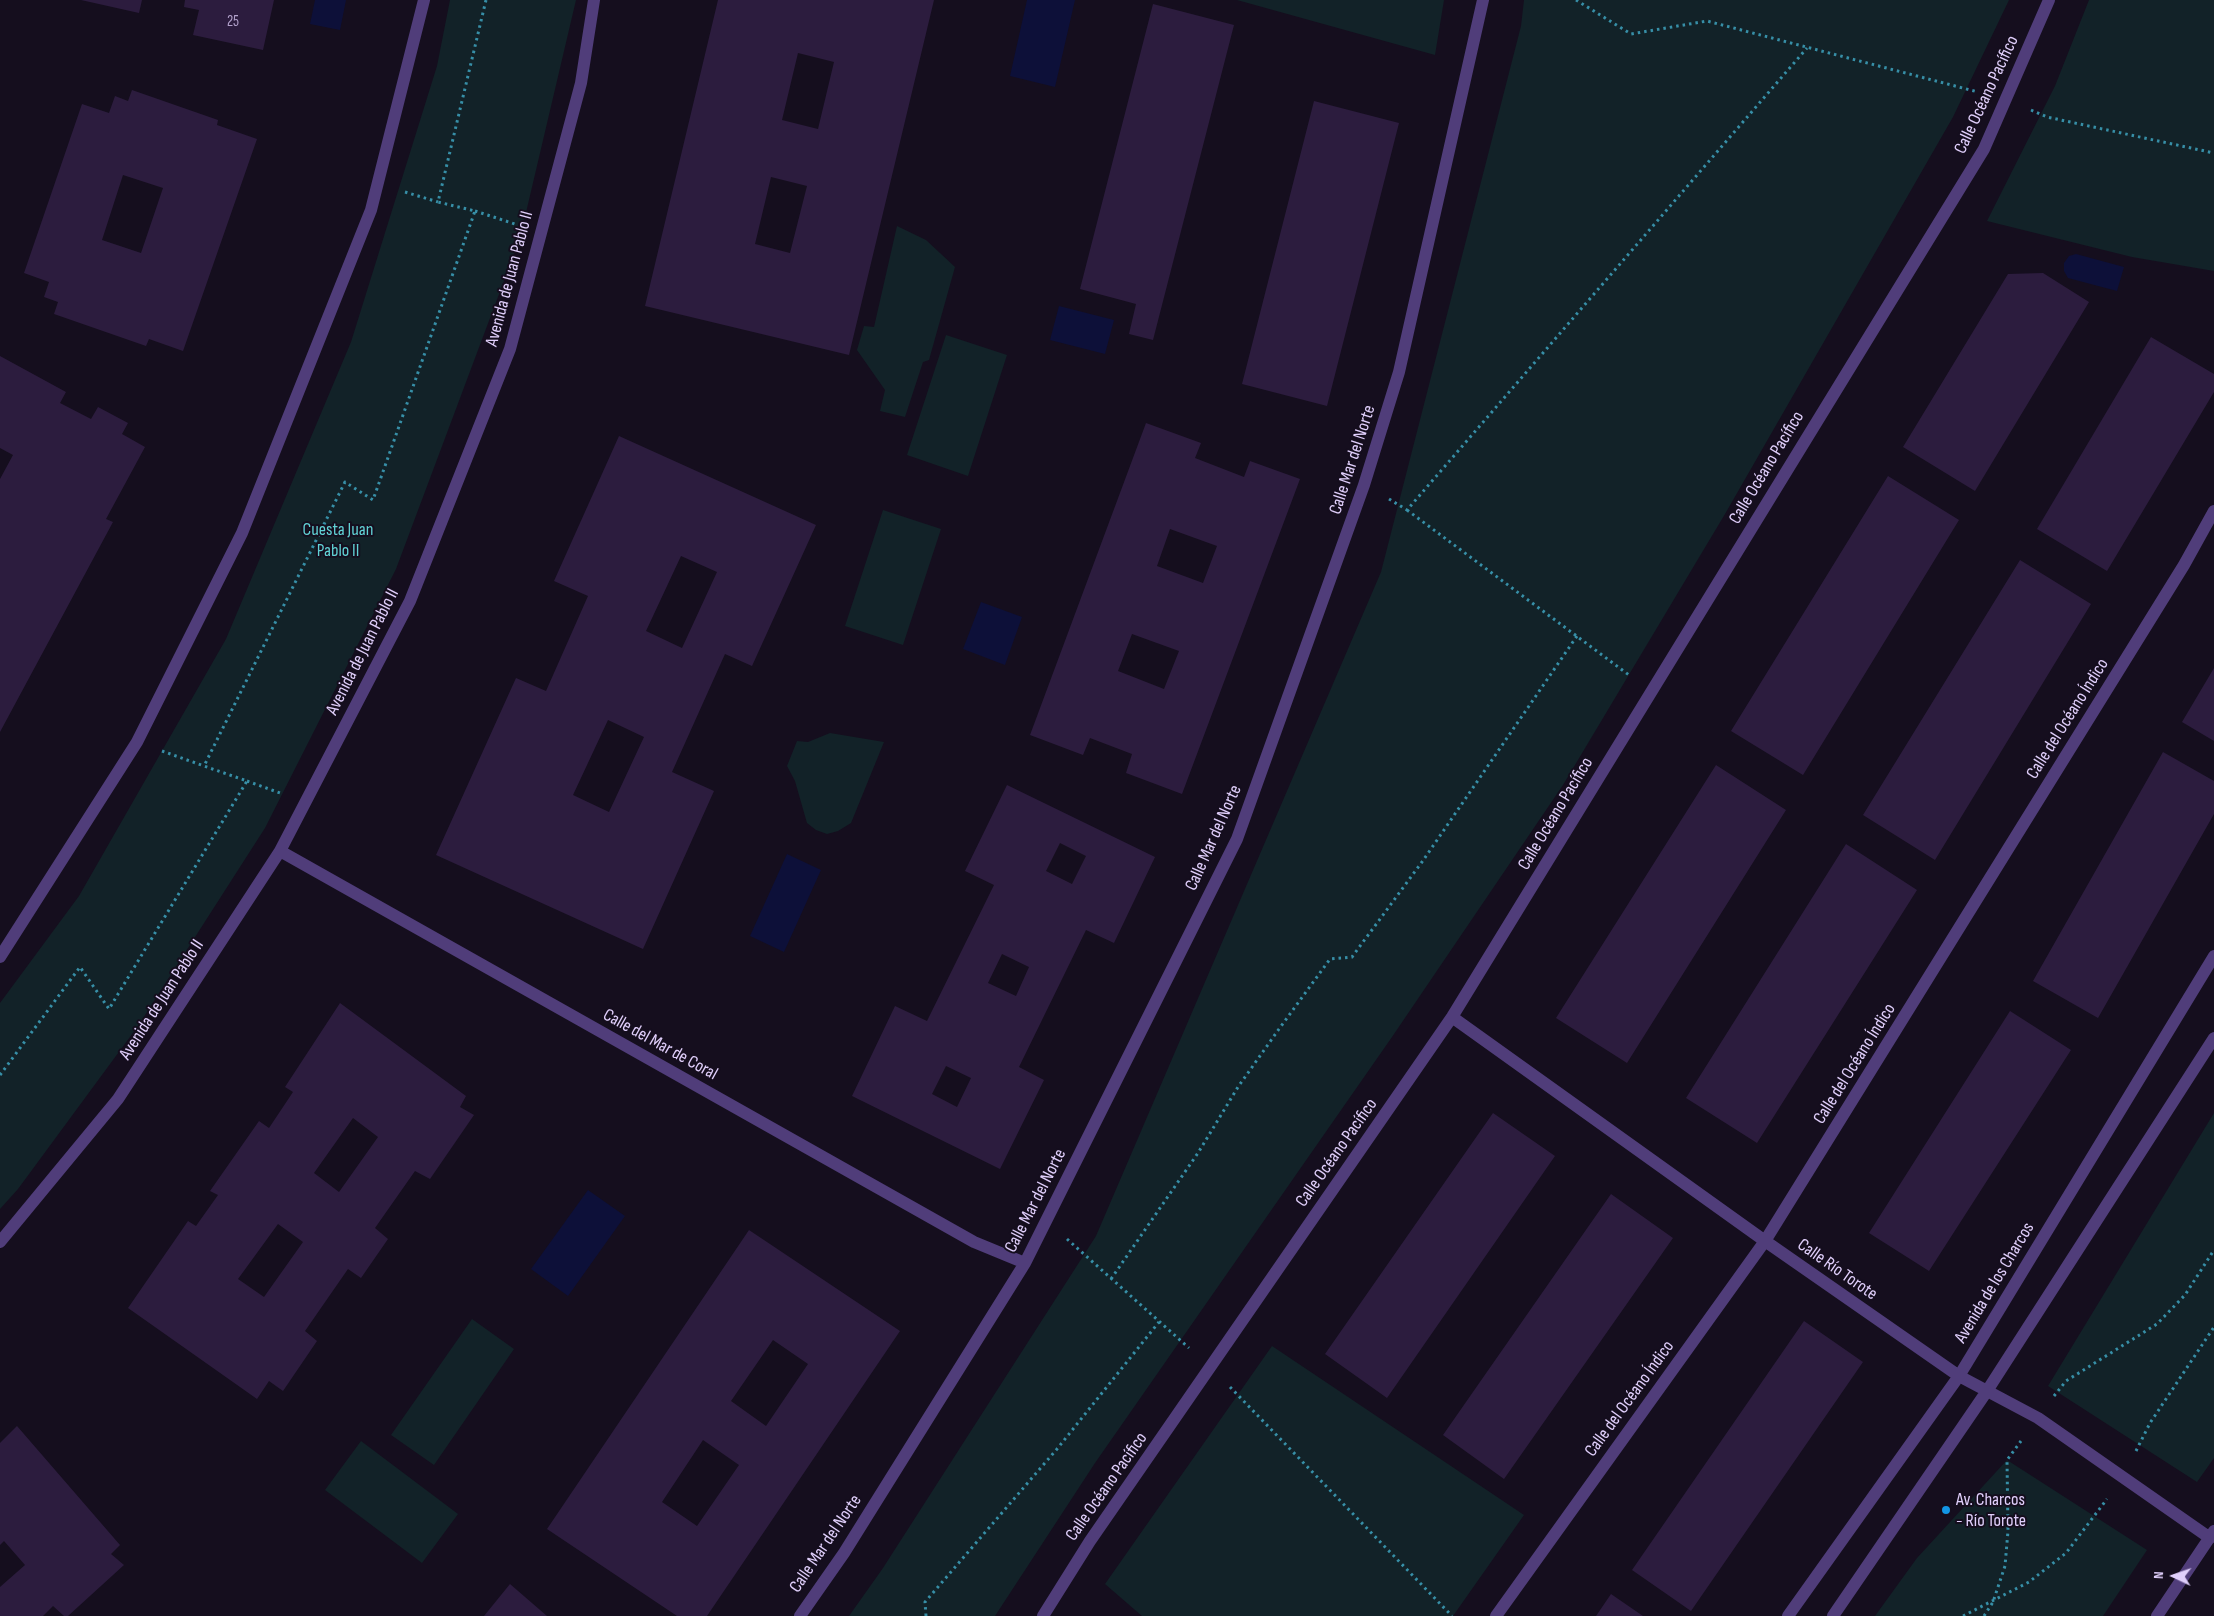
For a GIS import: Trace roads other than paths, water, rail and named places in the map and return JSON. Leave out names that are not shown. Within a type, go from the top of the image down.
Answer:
[{"type":"street","points":[[0,957],[137,742],[242,533],[371,210],[424,0]]},
{"type":"street","name":"Avenida de Juan Pablo II","points":[[0,1242],[118,1099],[280,851],[410,601],[510,349],[581,83],[594,0]]},
{"type":"street","name":"Calle Mar del Norte","points":[[800,1616],[844,1553],[1025,1263],[1237,839],[1364,485],[1399,372],[1483,0]]},
{"type":"street","name":"Calle Océano Pacífico","points":[[1043,1616],[1090,1541],[1452,1017],[1984,149],[2049,0]]},
{"type":"street","name":"Calle del Océano Índico","points":[[1496,1616],[1764,1241],[2184,565],[2214,511]]},
{"type":"street","name":"Calle del Mar de Coral","points":[[280,851],[966,1237],[1025,1263]]},
{"type":"street","name":"Avenida de los Charcos","points":[[1788,1616],[1959,1376],[2214,956]]},
{"type":"street","name":"Calle Río Torote","points":[[1452,1017],[1764,1241],[1959,1376],[2038,1418],[2212,1534]]},
{"type":"street","points":[[1833,1616],[1987,1391],[2214,1038]]},
{"type":"street","points":[[2157,1616],[2212,1534]]},
{"type":"place","name":"Av. Charcos - Río Torote","points":[[1946,1510]]},
{"type":"park label","name":"Cuesta Juan Pablo II","points":[[338,540]]}]
